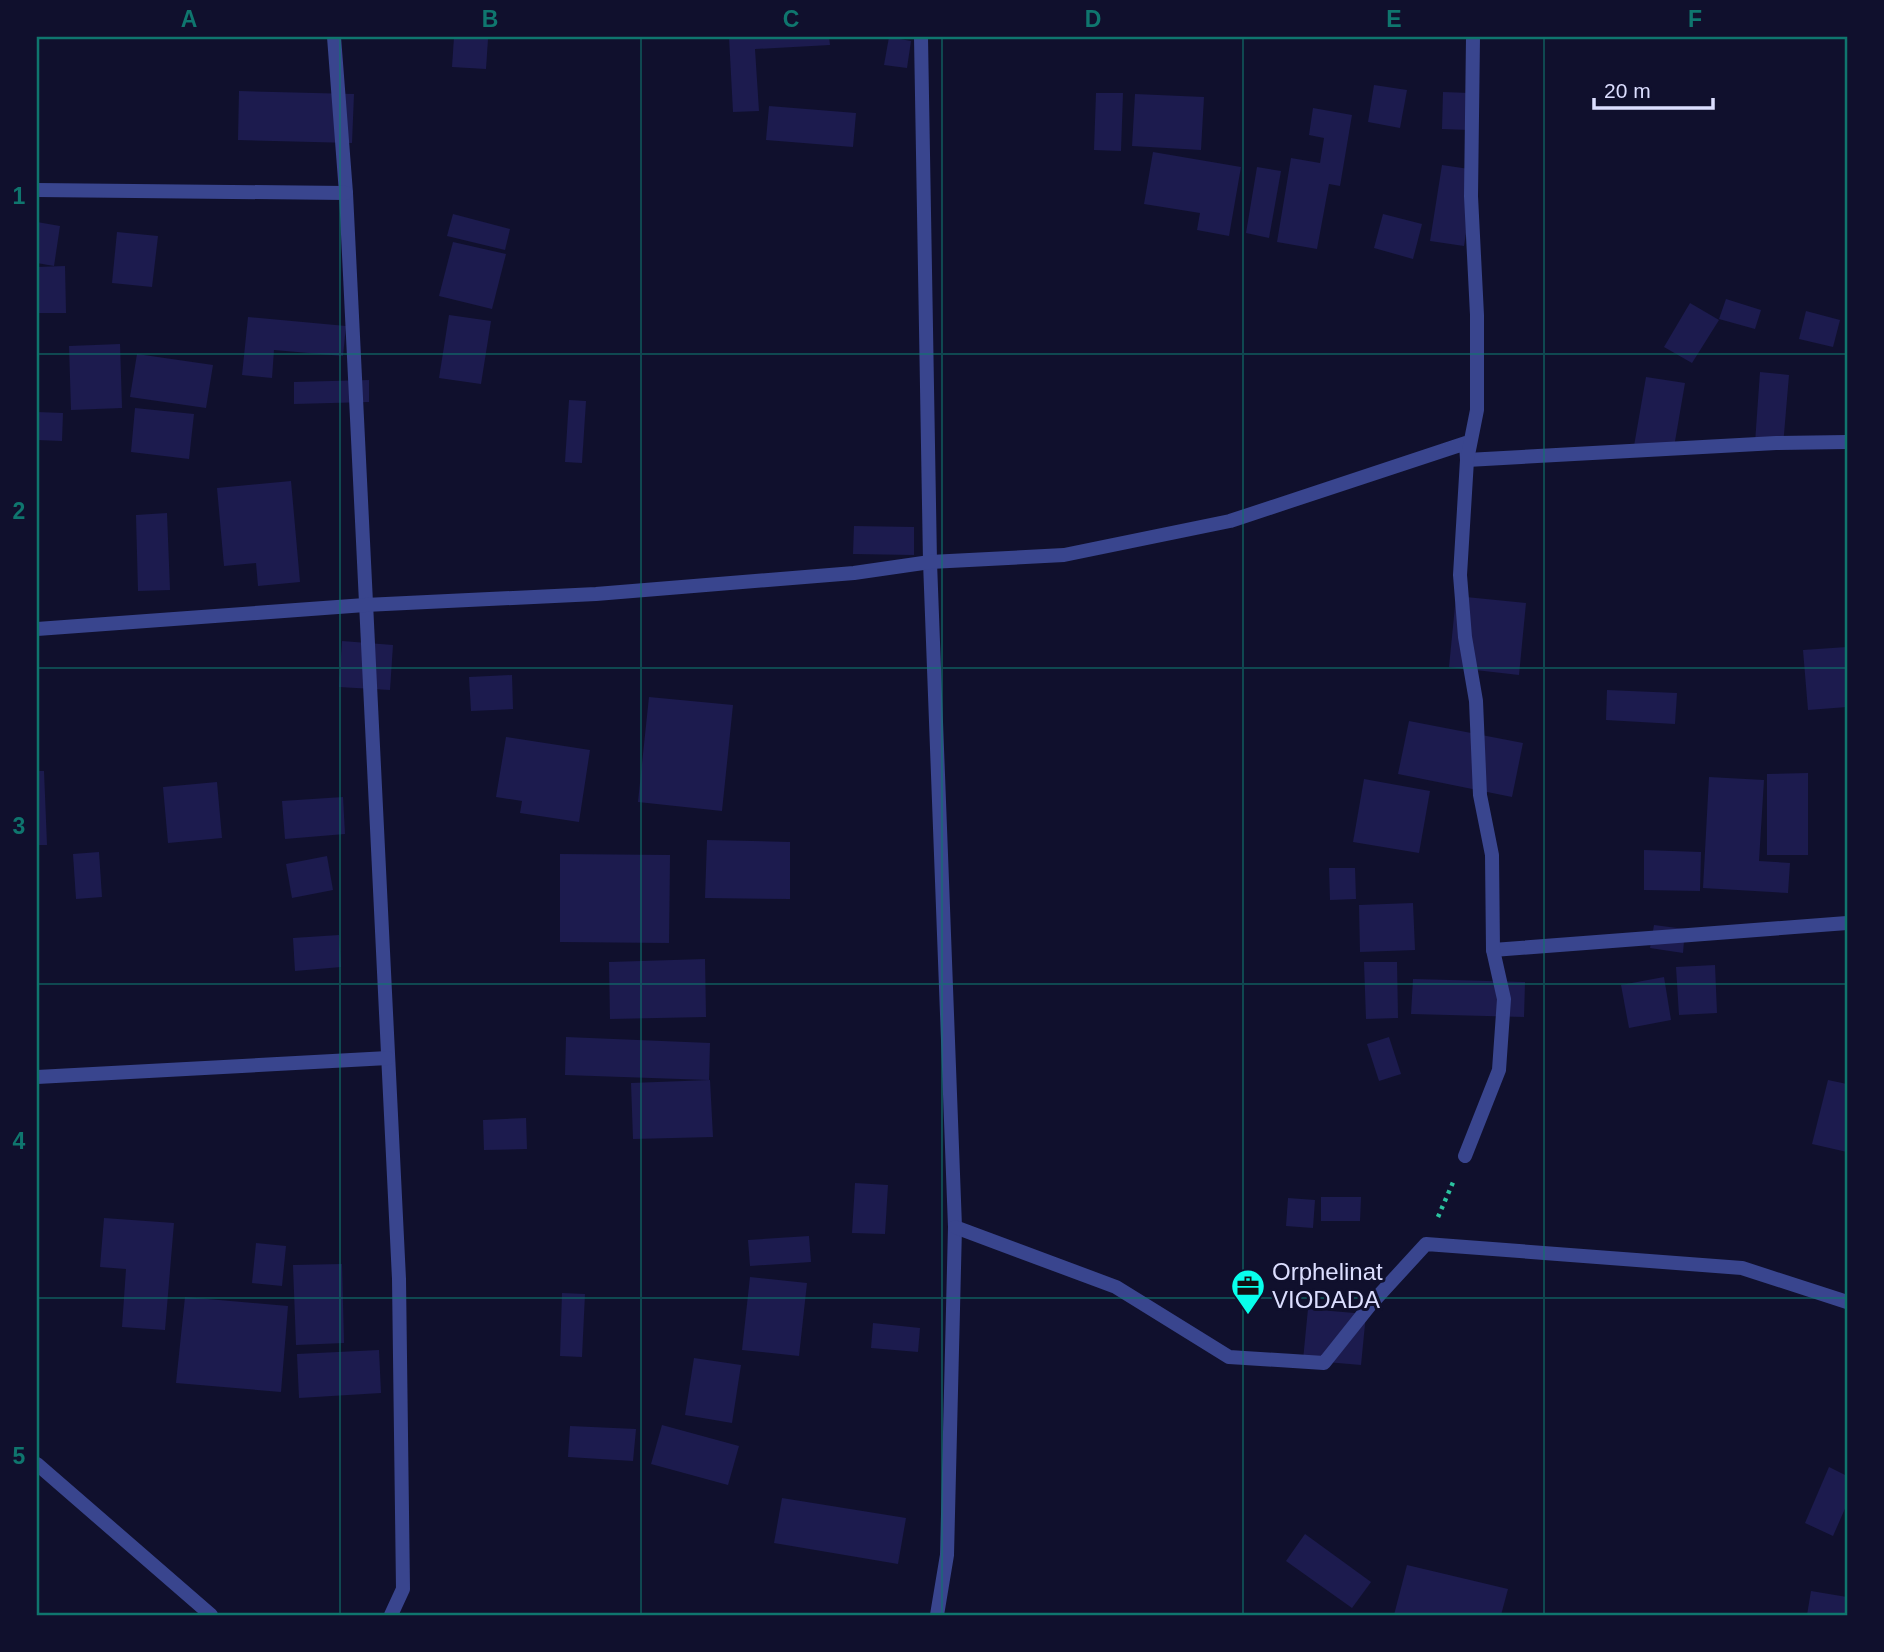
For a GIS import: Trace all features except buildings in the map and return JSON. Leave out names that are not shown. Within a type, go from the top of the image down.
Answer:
[{"type":"street","points":[[334,37],[346,193],[399,1279],[402,1590],[391,1615]]},
{"type":"street","points":[[921,37],[930,562],[955,1227],[947,1555],[937,1615]]},
{"type":"street","points":[[1467,460],[1477,410],[1477,315],[1471,197],[1473,37]]},
{"type":"street","points":[[37,190],[346,193]]},
{"type":"street","points":[[1467,460],[1776,443],[1847,442]]},
{"type":"street","points":[[37,629],[365,606],[623,592],[854,573],[930,562],[1064,555],[1230,520],[1466,443],[1460,575],[1465,637],[1476,701],[1480,795],[1492,855],[1493,950],[1504,999],[1499,1070],[1465,1156]]},
{"type":"street","points":[[1493,950],[1847,923]]},
{"type":"street","points":[[37,1077],[388,1058]]},
{"type":"street","points":[[955,1227],[1116,1287],[1229,1357],[1324,1363],[1371,1304],[1426,1244],[1742,1268],[1847,1302]]},
{"type":"street","points":[[37,1464],[211,1615]]},
{"type":"path","points":[[1426,1244],[1465,1156]]},
{"type":"place","name":"Orphelinat VIODADA","points":[[1248,1316]]}]
